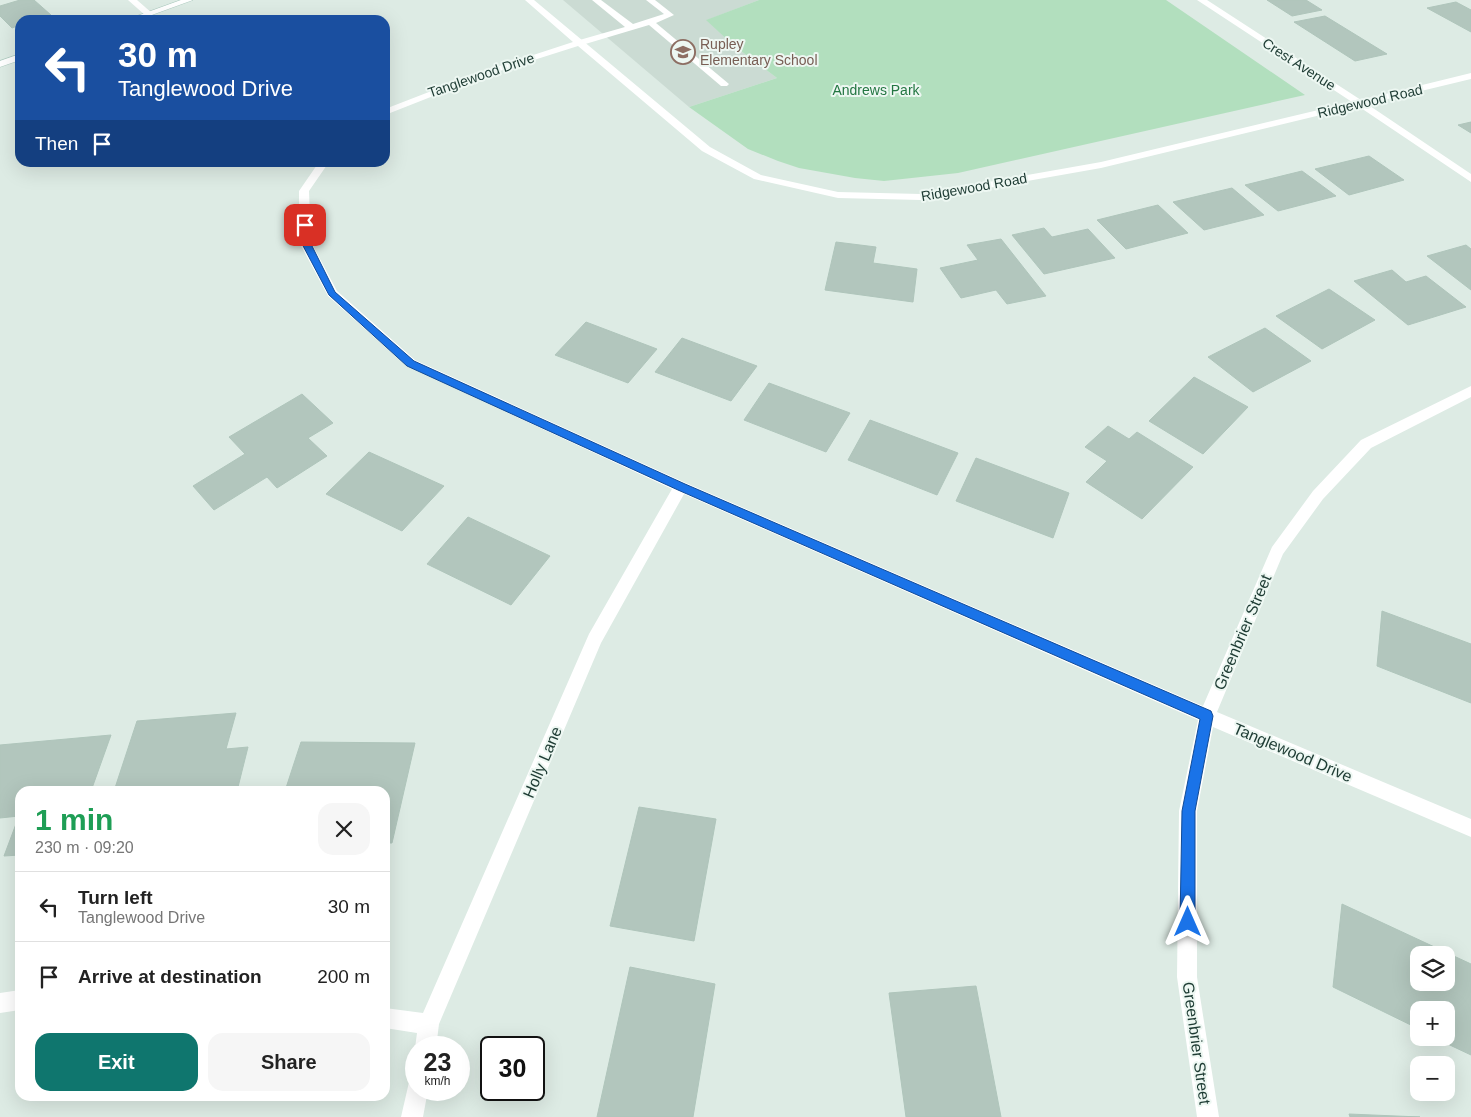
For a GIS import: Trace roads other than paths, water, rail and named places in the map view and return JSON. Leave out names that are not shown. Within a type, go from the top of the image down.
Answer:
[{"type":"street","points":[[132,0],[149,14]]},
{"type":"street","points":[[146,15],[189,0]]},
{"type":"street","name":"Ridgewood Road","points":[[529,0],[706,150],[758,177],[838,195],[921,197],[1101,165],[1471,76]]},
{"type":"street","points":[[596,0],[631,27]]},
{"type":"street","name":"Tanglewood Drive","points":[[390,110],[430,92],[486,71],[670,15],[650,0]]},
{"type":"street","name":"Crest Avenue","points":[[1201,0],[1360,103],[1471,178]]},
{"type":"street","points":[[650,22],[724,84]]},
{"type":"street","points":[[0,64],[15,59]]},
{"type":"street","name":"Tanglewood Drive","points":[[321,167],[304,191],[305,242],[332,293],[410,363],[682,487],[1207,716],[1471,828]]},
{"type":"street","name":"Greenbrier Street","points":[[1208,1117],[1187,977],[1188,811],[1207,716],[1278,550],[1318,495],[1366,444],[1471,392]]},
{"type":"street","name":"Holly Lane","points":[[427,1036],[429,1024],[595,639],[682,487]]},
{"type":"street","points":[[0,1003],[15,1001]]},
{"type":"street","points":[[390,1019],[429,1024]]},
{"type":"street","points":[[412,1117],[415,1101]]},
{"type":"place","name":"Rupley Elementary School","points":[[683,52]]},
{"type":"park label","name":"Andrews Park","points":[[876,90]]}]
